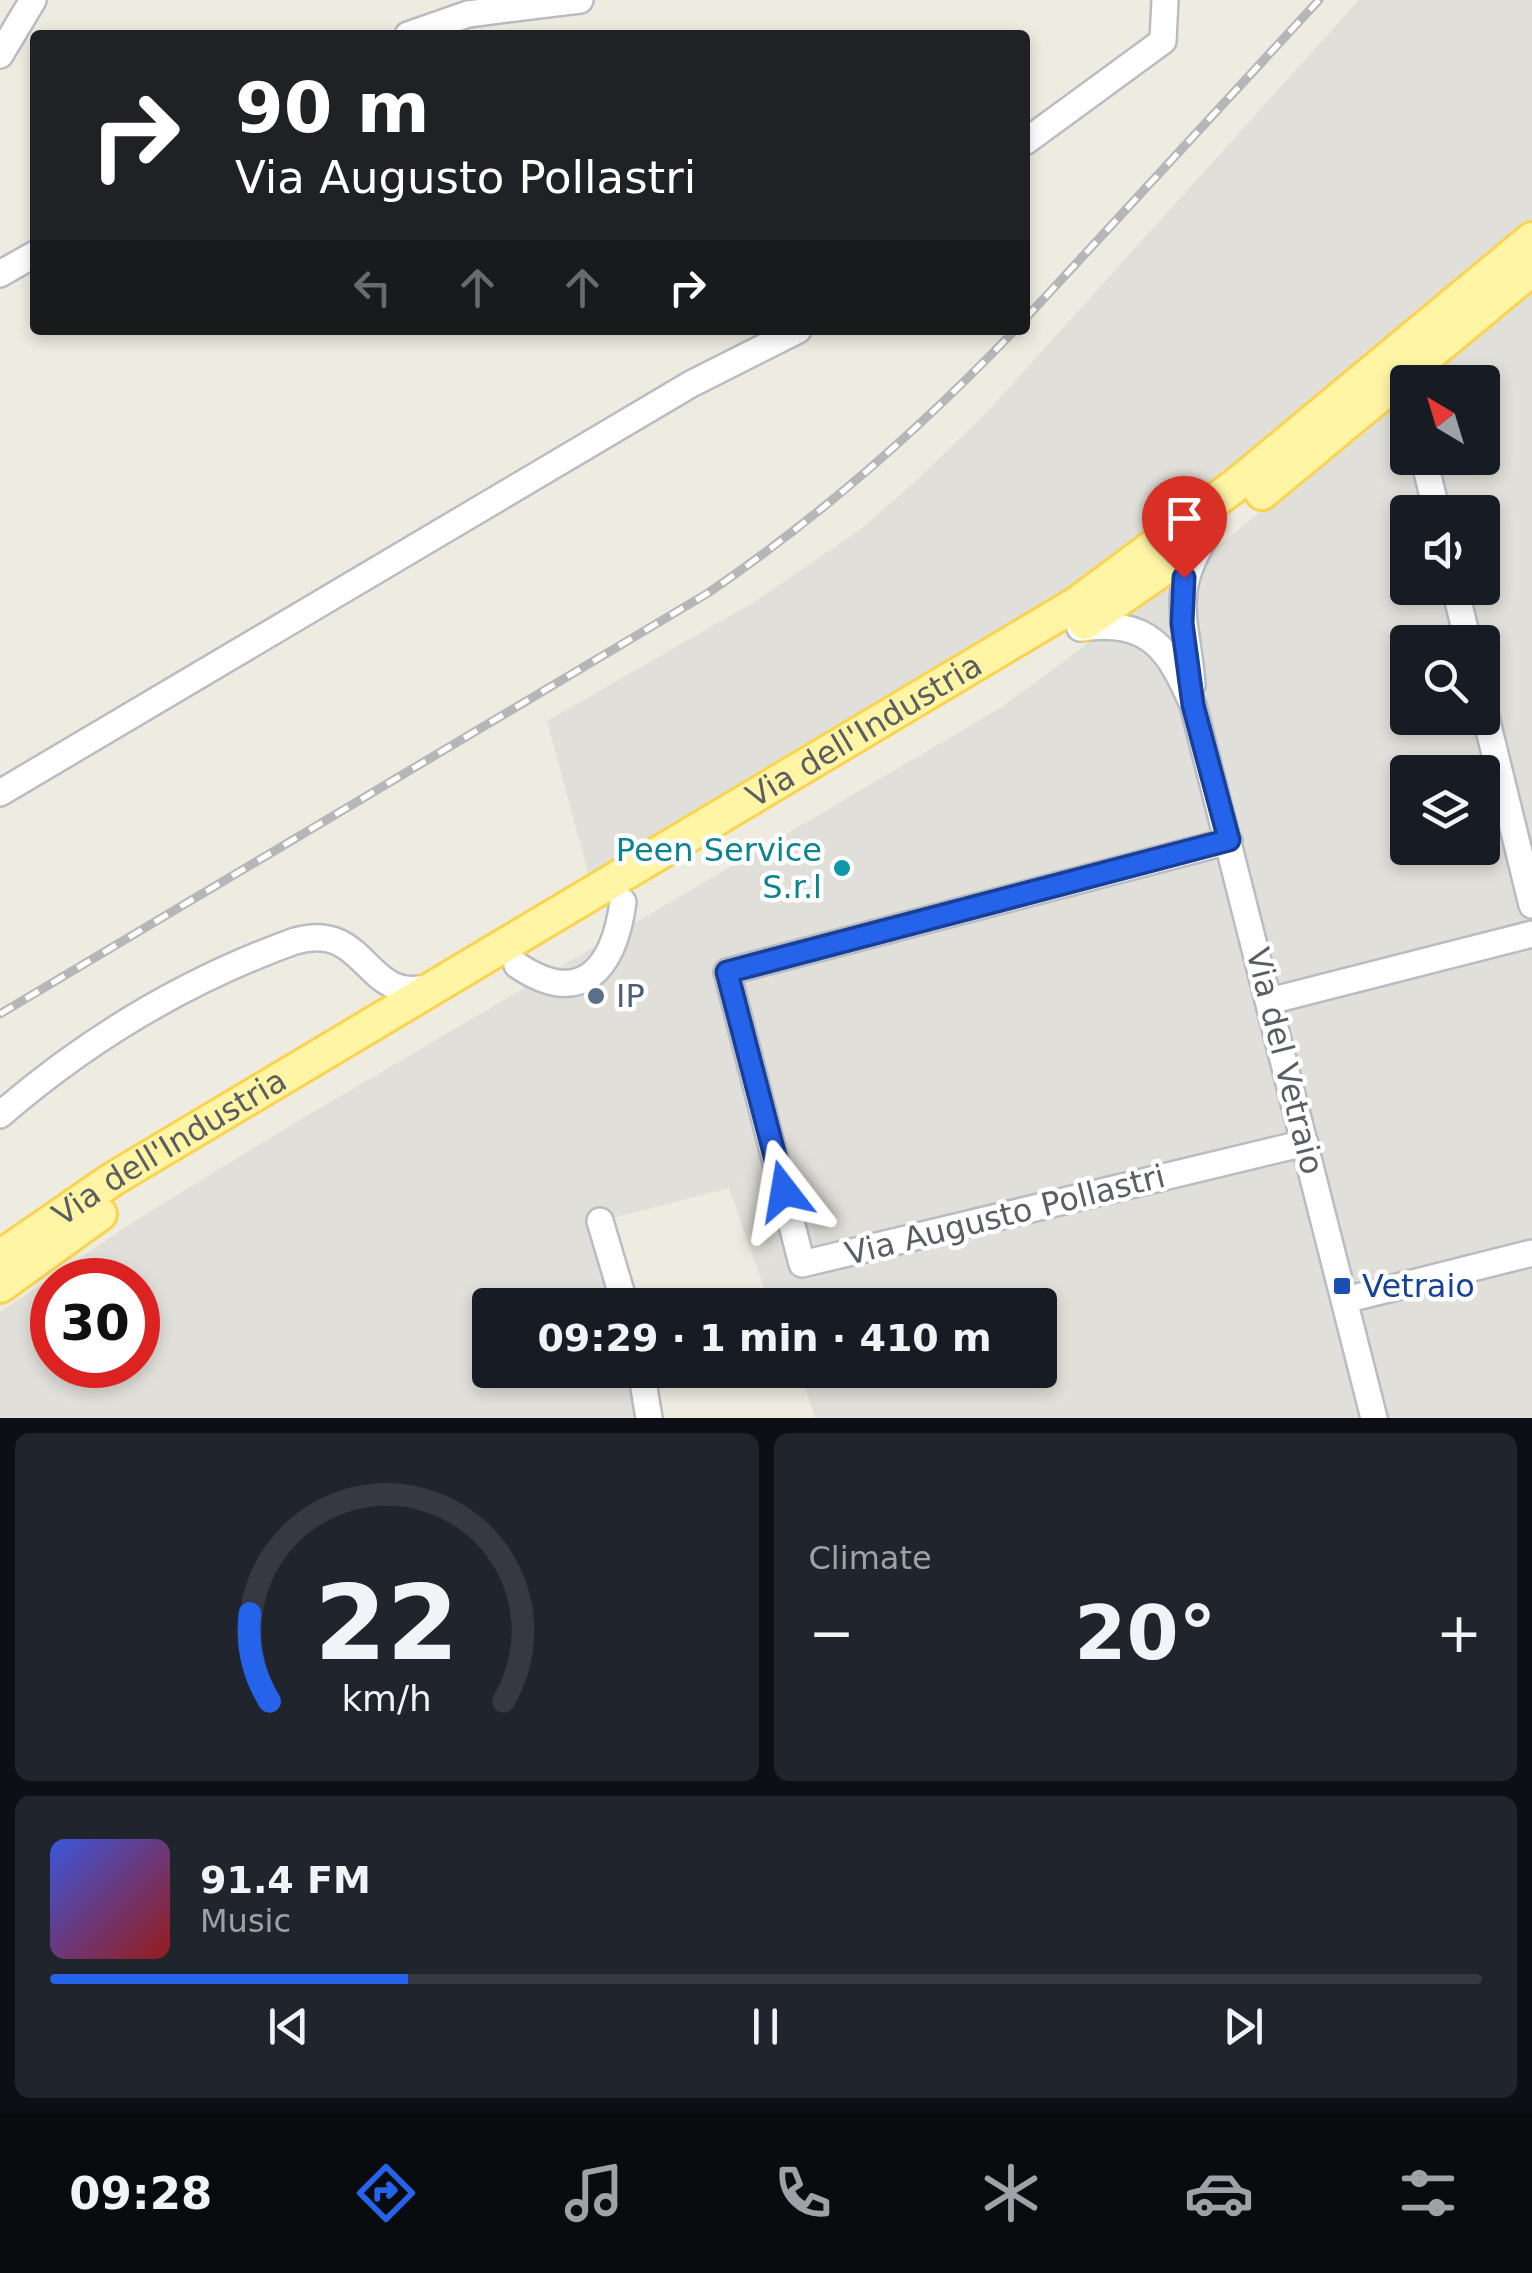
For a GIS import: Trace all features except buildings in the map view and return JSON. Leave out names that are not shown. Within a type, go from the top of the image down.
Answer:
[{"type":"main road","name":"Via dell'Industria","points":[[0,1286],[122,1200],[1079,628],[1250,474],[1532,239]]},
{"type":"main road","name":"Via dell'Industria","points":[[0,1257],[113,1179],[983,662],[1135,581],[1205,538],[1532,269]]},
{"type":"street","points":[[0,55],[33,0]]},
{"type":"street","points":[[422,30],[468,14],[580,0]]},
{"type":"street","points":[[1030,138],[1163,42],[1165,0]]},
{"type":"street","points":[[0,274],[30,257]]},
{"type":"street","points":[[0,793],[691,384],[788,335]]},
{"type":"street","name":"Via del Vetraio","points":[[1205,538],[1184,578],[1182,623],[1193,705],[1374,1418]]},
{"type":"street","points":[[1135,581],[1182,623]]},
{"type":"street","name":"Via del Vetraio","points":[[1135,581],[1193,705]]},
{"type":"street","points":[[1079,628],[1120,626],[1141,632],[1169,655]]},
{"type":"street","points":[[1490,735],[1532,905]]},
{"type":"street","name":"Via Augusto Pollastri","points":[[1229,840],[727,972],[802,1264],[1305,1142]]},
{"type":"street","points":[[517,964],[541,981],[575,984],[596,974],[619,935],[624,902]]},
{"type":"street","points":[[1270,1001],[1532,934]]},
{"type":"street","points":[[0,1115],[99,1036],[159,1000],[316,935],[334,938],[400,989],[415,991],[440,984]]},
{"type":"street","points":[[600,1221],[620,1288]]},
{"type":"street","points":[[1345,1300],[1532,1253]]},
{"type":"street","points":[[644,1388],[649,1418]]},
{"type":"shaded area","points":[[1359,0],[1532,0],[1532,224],[1284,432],[1072,593],[591,883],[547,721],[754,602],[861,529],[918,479],[988,411]]},
{"type":"shaded area","points":[[1532,288],[1532,1418],[815,1418],[805,1388],[1057,1388],[1057,1288],[764,1288],[729,1188],[601,1221],[622,1288],[472,1288],[472,1388],[645,1388],[651,1418],[0,1418],[0,1312],[30,1292],[30,1388],[160,1388],[160,1258],[80,1258],[288,1127],[1002,707],[1216,548],[1390,406],[1390,475],[1500,475],[1500,365],[1439,365]]},
{"type":"railway","points":[[1030,314],[1319,0]]},
{"type":"railway","points":[[0,1014],[708,593],[868,470],[1010,335]]},
{"type":"place","name":"Peen Service S.r.l","points":[[842,868]]},
{"type":"place","name":"IP","points":[[596,996]]},
{"type":"place","name":"Vetraio","points":[[1342,1286]]},
{"type":"route","points":[[784,1191],[727,972],[1229,840],[1193,705],[1191,667],[1182,623],[1184,578]]}]
